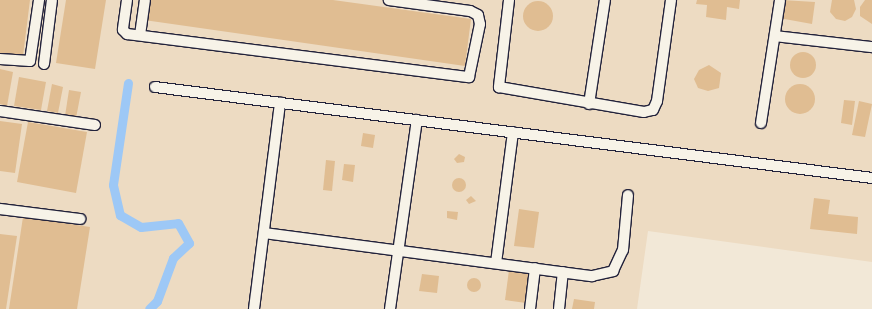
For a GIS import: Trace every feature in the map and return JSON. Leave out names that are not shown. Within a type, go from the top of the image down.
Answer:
[{"type":"lane","points":[[0,59],[30,61],[39,0]]},
{"type":"lane","points":[[44,64],[52,0]]},
{"type":"lane","points":[[127,0],[123,30],[127,34],[469,77],[480,24],[478,15],[470,11],[389,0]]},
{"type":"lane","points":[[140,35],[146,0]]},
{"type":"lane","points":[[509,0],[498,88],[644,112],[653,110],[671,0],[667,0]]},
{"type":"lane","points":[[589,104],[605,0]]},
{"type":"lane","points":[[761,122],[780,0]]},
{"type":"lane","points":[[775,36],[872,47]]},
{"type":"lane","points":[[155,87],[872,178]]},
{"type":"lane","points":[[254,309],[280,103]]},
{"type":"lane","points":[[0,111],[95,125]]},
{"type":"lane","points":[[390,309],[417,120]]},
{"type":"lane","points":[[496,263],[513,132]]},
{"type":"lane","points":[[264,233],[592,276],[613,270],[623,250],[628,195]]},
{"type":"lane","points":[[0,209],[80,219]]},
{"type":"lane","points":[[530,309],[536,268]]},
{"type":"lane","points":[[559,309],[563,272]]},
{"type":"shaded area","points":[[0,0],[872,0],[872,262],[648,231],[637,309],[0,309]]},
{"type":"building","points":[[0,0],[30,0],[23,56],[0,53]]},
{"type":"building","points":[[66,0],[106,0],[95,69],[56,63]]},
{"type":"building","points":[[147,0],[333,0],[471,19],[465,66],[144,20]]},
{"type":"building","points":[[697,0],[740,0],[739,9],[727,7],[726,20],[706,17],[707,5],[696,4]]},
{"type":"building","points":[[782,0],[815,2],[812,24],[779,18]]},
{"type":"building","points":[[832,0],[854,0],[856,9],[852,17],[845,21],[836,19],[830,12]]},
{"type":"building","points":[[865,0],[872,0],[872,24],[860,16],[860,7]]},
{"type":"building","points":[[538,1],[548,6],[553,16],[548,26],[538,31],[528,26],[523,16],[528,6]]},
{"type":"building","points":[[803,52],[812,56],[816,65],[812,74],[803,78],[794,74],[790,65],[794,56]]},
{"type":"building","points":[[709,65],[721,73],[719,88],[708,91],[698,88],[694,79],[699,70]]},
{"type":"building","points":[[0,69],[13,72],[7,106],[0,104]]},
{"type":"building","points":[[19,77],[46,82],[41,110],[14,106]]},
{"type":"building","points":[[52,84],[63,87],[58,113],[47,111]]},
{"type":"building","points":[[800,84],[811,88],[815,99],[811,110],[800,114],[789,110],[785,99],[789,88]]},
{"type":"building","points":[[69,90],[81,92],[76,118],[65,116]]},
{"type":"building","points":[[844,100],[855,101],[852,125],[841,123]]},
{"type":"building","points":[[859,101],[872,104],[865,137],[852,135]]},
{"type":"building","points":[[0,121],[22,124],[15,173],[0,171]]},
{"type":"building","points":[[28,122],[87,132],[76,193],[17,182]]},
{"type":"building","points":[[363,133],[375,135],[373,148],[361,146]]},
{"type":"building","points":[[459,154],[465,157],[464,162],[457,163],[454,159]]},
{"type":"building","points":[[326,160],[335,161],[332,191],[323,190]]},
{"type":"building","points":[[344,164],[355,165],[353,182],[342,180]]},
{"type":"building","points":[[459,178],[464,180],[466,185],[464,190],[459,192],[454,190],[452,185],[454,180]]},
{"type":"building","points":[[471,196],[476,201],[469,204],[466,200]]},
{"type":"building","points":[[814,198],[830,200],[828,214],[858,217],[857,234],[810,229]]},
{"type":"building","points":[[519,209],[539,212],[534,248],[514,246]]},
{"type":"building","points":[[447,211],[458,212],[457,220],[447,218]]},
{"type":"building","points":[[23,217],[90,227],[77,309],[9,309]]},
{"type":"building","points":[[0,234],[17,236],[6,309],[0,309]]},
{"type":"building","points":[[509,270],[531,273],[526,303],[505,300]]},
{"type":"building","points":[[422,274],[439,276],[437,293],[419,291]]},
{"type":"building","points":[[471,278],[477,278],[481,282],[481,288],[477,292],[471,292],[467,288],[467,282]]},
{"type":"building","points":[[574,299],[595,302],[594,309],[572,309]]},
{"type":"waterway","points":[[128,83],[113,185],[120,215],[141,227],[178,223],[189,243],[173,258],[157,301],[149,309]]}]
